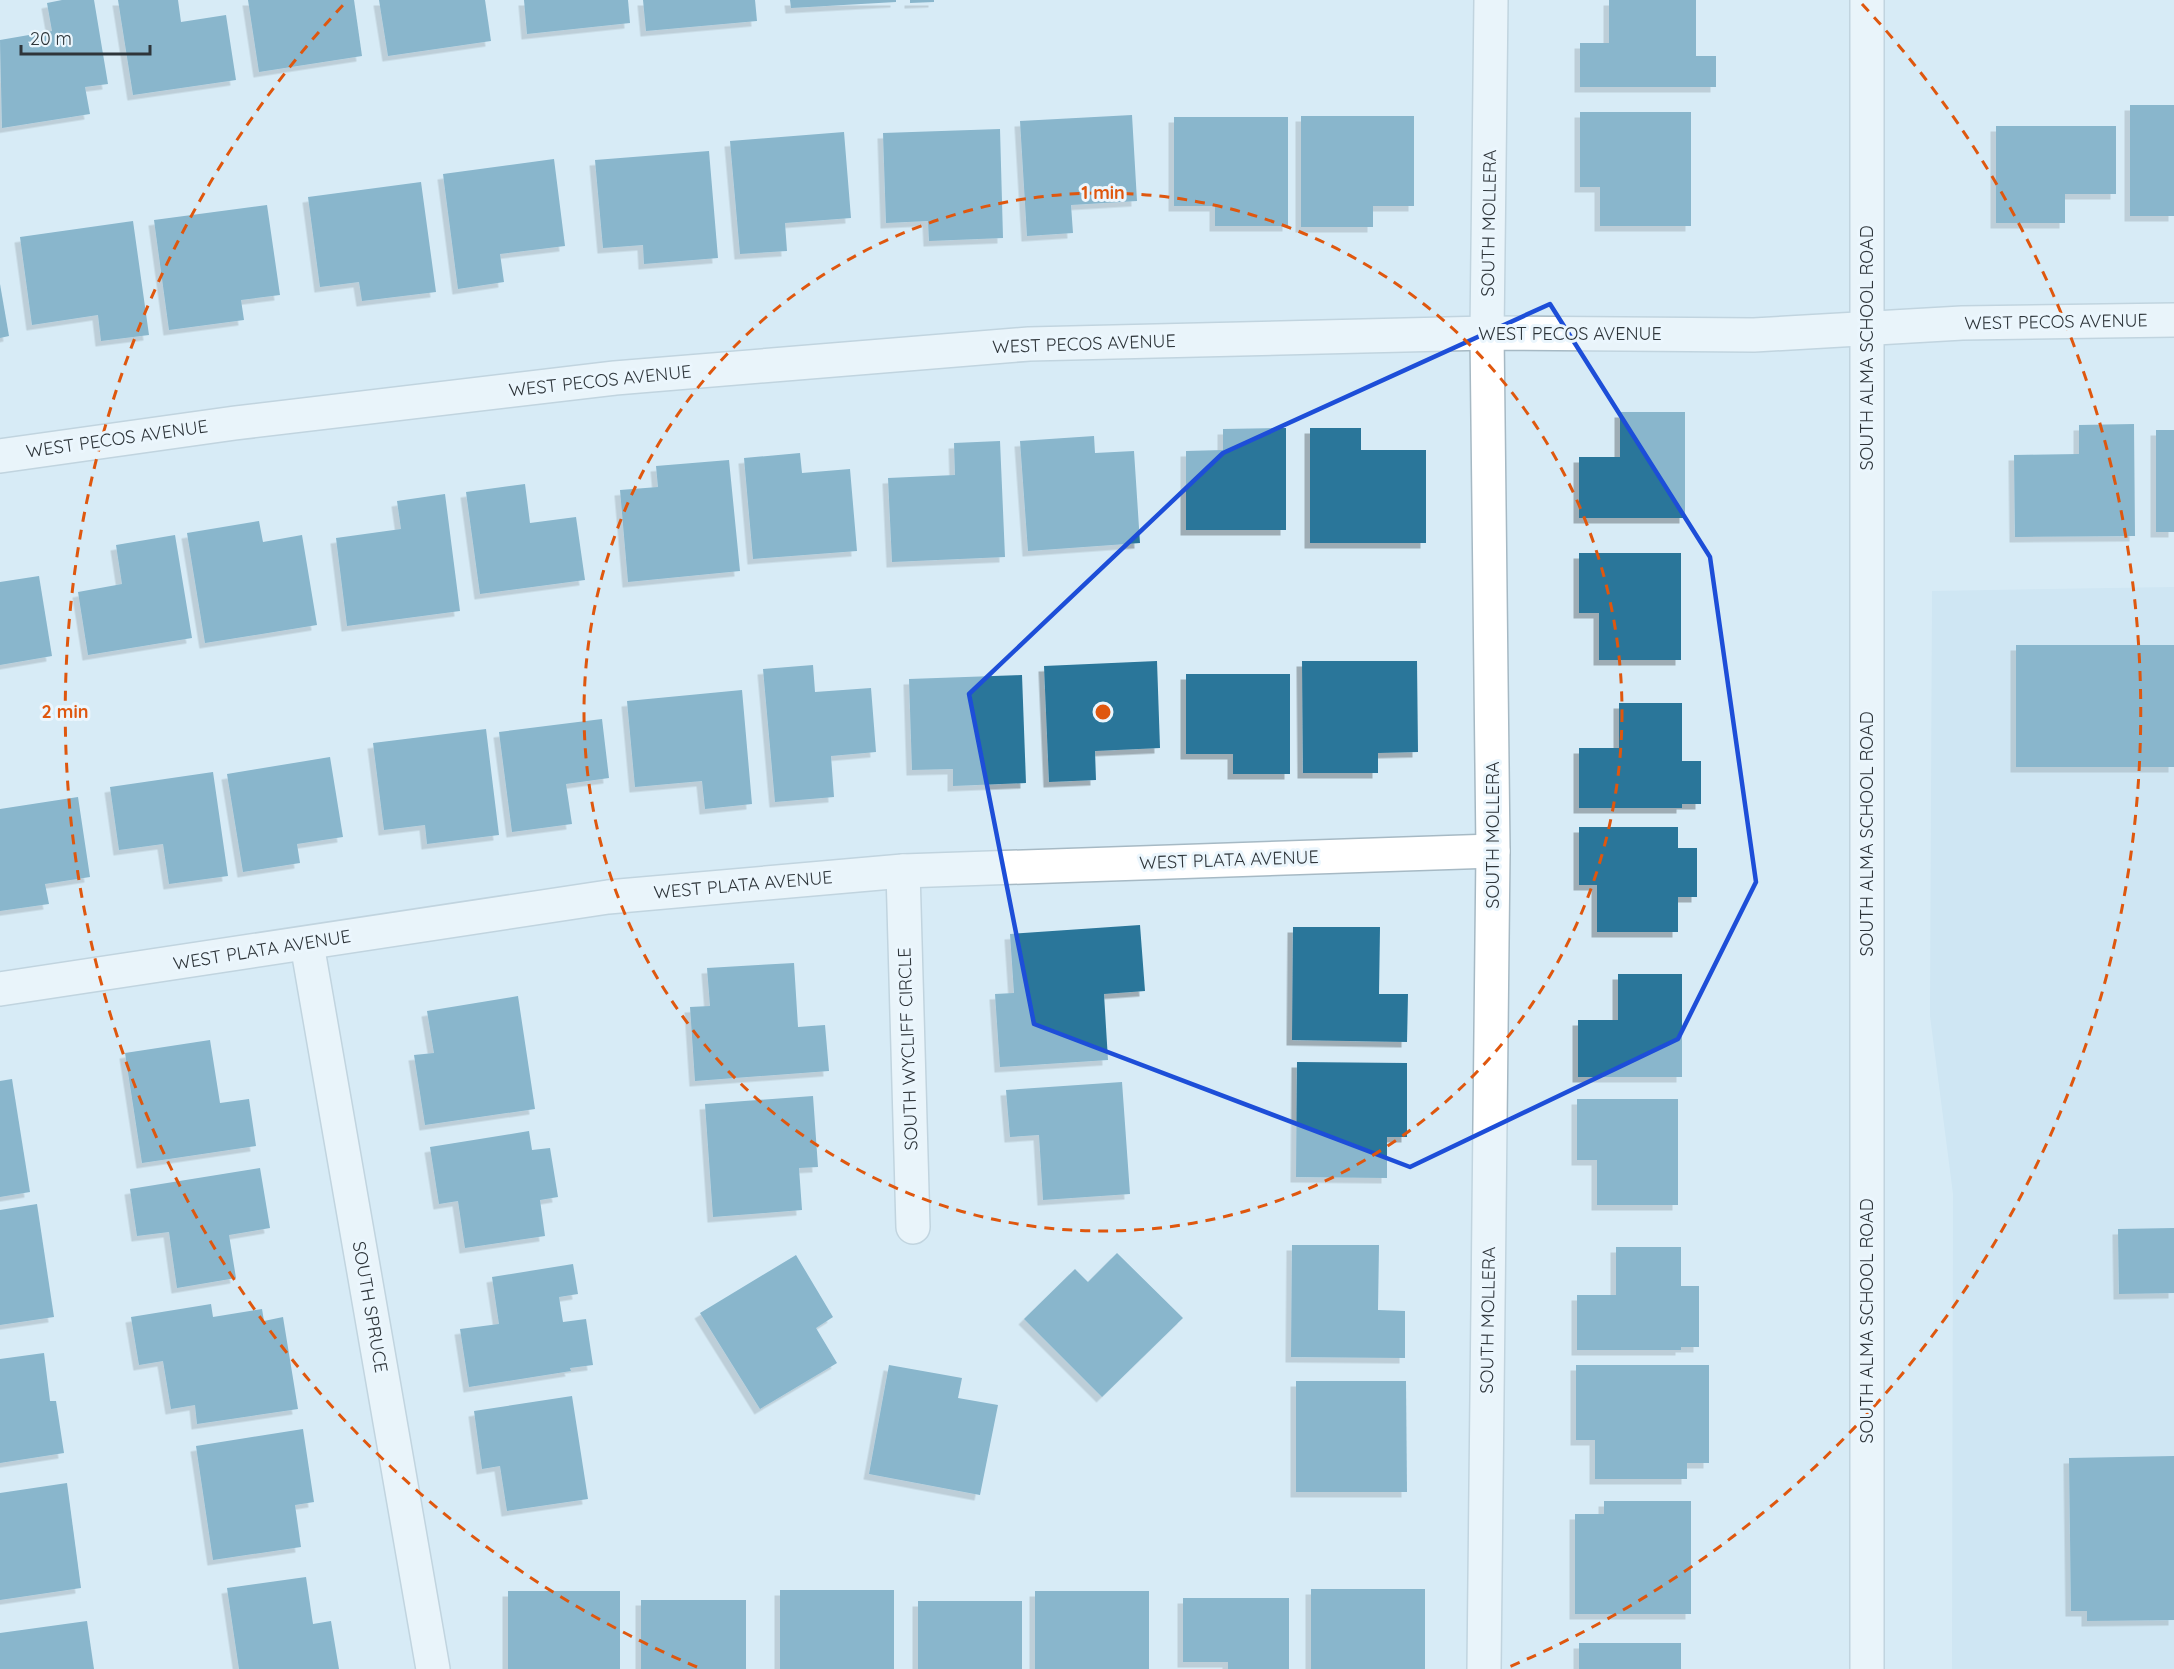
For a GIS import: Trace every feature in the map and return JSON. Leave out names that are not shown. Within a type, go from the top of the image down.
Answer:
[{"type":"street","name":"SOUTH MOLLERA","points":[[1484,1669],[1494,851],[1487,333],[1491,0]]},
{"type":"street","name":"SOUTH ALMA SCHOOL ROAD","points":[[1867,0],[1867,1669]]},
{"type":"street","name":"WEST PECOS AVENUE","points":[[0,456],[235,423],[627,377],[1029,344],[1487,333],[1754,335],[1962,323],[2174,320]]},
{"type":"street","name":"WEST PLATA AVENUE","points":[[0,990],[608,897],[903,871],[1494,851]]},
{"type":"street","name":"SOUTH WYCLIFF CIRCLE","points":[[903,871],[913,1227]]},
{"type":"street","name":"SOUTH SPRUCE","points":[[307,944],[433,1669]]},
{"type":"highlighted area","points":[[1550,304],[1710,557],[1756,882],[1678,1039],[1410,1167],[1034,1024],[969,694],[1223,453]]},
{"type":"shaded area","points":[[2174,587],[2174,1669],[1952,1669],[1953,1194],[1930,1016],[1932,591]]},
{"type":"building","points":[[62,0],[94,0],[108,84],[85,87],[90,114],[2,128],[0,40],[52,31],[47,3]]},
{"type":"building","points":[[118,0],[178,0],[181,22],[226,15],[236,80],[133,95]]},
{"type":"building","points":[[248,0],[354,0],[362,56],[259,72]]},
{"type":"building","points":[[379,0],[485,0],[491,41],[388,56]]},
{"type":"building","points":[[524,0],[628,0],[630,23],[527,34]]},
{"type":"building","points":[[643,0],[755,0],[757,21],[646,31]]},
{"type":"building","points":[[790,0],[896,0],[896,2],[791,8]]},
{"type":"building","points":[[910,0],[934,0],[934,2],[910,3]]},
{"type":"building","points":[[1609,0],[1696,0],[1696,56],[1716,56],[1716,87],[1580,87],[1580,43],[1609,43]]},
{"type":"building","points":[[2130,105],[2174,105],[2174,216],[2130,216]]},
{"type":"building","points":[[1580,112],[1691,112],[1691,226],[1600,226],[1600,187],[1580,187]]},
{"type":"building","points":[[1132,115],[1137,201],[1071,205],[1073,233],[1027,236],[1020,121]]},
{"type":"building","points":[[1301,116],[1414,116],[1414,206],[1373,206],[1373,227],[1301,227]]},
{"type":"building","points":[[1174,117],[1288,117],[1288,226],[1215,226],[1215,206],[1174,206]]},
{"type":"building","points":[[1996,126],[2116,126],[2116,194],[2065,194],[2065,223],[1996,223]]},
{"type":"building","points":[[1000,129],[1003,238],[929,241],[928,221],[886,223],[883,133]]},
{"type":"building","points":[[844,132],[851,218],[785,223],[787,251],[740,254],[730,141]]},
{"type":"building","points":[[709,151],[718,258],[644,264],[643,245],[603,248],[595,160]]},
{"type":"building","points":[[554,159],[565,246],[500,254],[504,282],[458,289],[443,174]]},
{"type":"building","points":[[421,182],[436,292],[362,301],[359,282],[320,287],[308,197]]},
{"type":"building","points":[[267,205],[280,295],[241,300],[244,320],[169,330],[154,220]]},
{"type":"building","points":[[133,221],[149,335],[101,341],[98,315],[32,325],[20,237]]},
{"type":"building","points":[[0,284],[9,336],[0,338]]},
{"type":"building","points":[[1620,412],[1685,412],[1685,518],[1579,518],[1579,457],[1620,457]]},
{"type":"building","points":[[2134,424],[2135,536],[2015,537],[2014,455],[2079,454],[2079,425]]},
{"type":"building","points":[[1286,428],[1286,530],[1186,530],[1186,451],[1223,450],[1223,429]]},
{"type":"building","points":[[1310,428],[1361,428],[1361,450],[1426,450],[1426,543],[1310,543]]},
{"type":"building","points":[[2156,430],[2174,430],[2174,532],[2156,532]]},
{"type":"building","points":[[1094,436],[1095,453],[1134,451],[1140,543],[1028,551],[1020,441]]},
{"type":"building","points":[[1000,441],[1005,557],[892,562],[888,478],[955,475],[954,443]]},
{"type":"building","points":[[800,453],[802,473],[850,469],[857,551],[753,559],[744,458]]},
{"type":"building","points":[[729,460],[740,571],[628,582],[620,490],[658,487],[656,466]]},
{"type":"building","points":[[525,484],[530,523],[576,517],[585,580],[480,594],[466,492]]},
{"type":"building","points":[[445,494],[460,611],[347,626],[336,538],[401,529],[397,501]]},
{"type":"building","points":[[259,521],[263,542],[302,535],[317,625],[205,643],[187,533]]},
{"type":"building","points":[[175,535],[192,638],[88,655],[78,592],[122,584],[116,545]]},
{"type":"building","points":[[1579,553],[1681,553],[1681,660],[1599,660],[1599,613],[1579,613]]},
{"type":"building","points":[[39,576],[52,656],[0,665],[0,582]]},
{"type":"building","points":[[2016,645],[2174,645],[2174,767],[2016,767]]},
{"type":"building","points":[[1157,661],[1160,748],[1095,751],[1096,780],[1049,782],[1044,666]]},
{"type":"building","points":[[1302,661],[1417,661],[1418,752],[1378,753],[1378,773],[1303,773]]},
{"type":"building","points":[[813,665],[815,692],[871,688],[876,752],[831,756],[834,797],[775,802],[763,669]]},
{"type":"building","points":[[1186,674],[1290,674],[1290,774],[1233,774],[1233,754],[1186,754]]},
{"type":"building","points":[[1022,675],[1026,783],[953,786],[953,769],[912,770],[909,679]]},
{"type":"building","points":[[742,690],[752,804],[705,809],[702,781],[635,787],[627,701]]},
{"type":"building","points":[[1619,703],[1682,703],[1682,761],[1701,761],[1701,804],[1682,804],[1682,808],[1579,808],[1579,748],[1619,748]]},
{"type":"building","points":[[602,719],[609,778],[566,784],[572,824],[512,832],[499,732]]},
{"type":"building","points":[[486,729],[499,835],[427,844],[425,825],[384,830],[373,743]]},
{"type":"building","points":[[330,757],[343,837],[297,844],[300,863],[243,872],[227,774]]},
{"type":"building","points":[[213,772],[228,876],[169,884],[163,844],[119,850],[110,787]]},
{"type":"building","points":[[78,797],[90,877],[45,884],[49,904],[0,911],[0,809]]},
{"type":"building","points":[[1579,827],[1678,827],[1678,848],[1697,848],[1697,897],[1678,897],[1678,932],[1597,932],[1597,885],[1579,885]]},
{"type":"building","points":[[1140,925],[1145,991],[1104,994],[1108,1060],[1000,1067],[995,994],[1014,993],[1010,934]]},
{"type":"building","points":[[1293,927],[1380,927],[1379,994],[1408,994],[1407,1042],[1292,1040]]},
{"type":"building","points":[[794,963],[798,1027],[825,1025],[829,1071],[695,1081],[690,1007],[710,1006],[707,968]]},
{"type":"building","points":[[1618,974],[1682,974],[1682,1077],[1578,1077],[1578,1020],[1618,1020]]},
{"type":"building","points":[[518,996],[535,1109],[425,1125],[414,1055],[434,1053],[427,1011]]},
{"type":"building","points":[[210,1040],[220,1103],[249,1099],[256,1146],[142,1163],[125,1053]]},
{"type":"building","points":[[1297,1062],[1407,1063],[1407,1137],[1387,1137],[1387,1178],[1296,1177]]},
{"type":"building","points":[[12,1079],[30,1192],[0,1197],[0,1081]]},
{"type":"building","points":[[1122,1082],[1130,1194],[1043,1200],[1039,1135],[1010,1137],[1006,1090]]},
{"type":"building","points":[[813,1096],[818,1167],[799,1168],[802,1210],[713,1217],[705,1104]]},
{"type":"building","points":[[1577,1099],[1678,1099],[1678,1205],[1597,1205],[1597,1160],[1577,1160]]},
{"type":"building","points":[[529,1131],[532,1150],[550,1148],[558,1197],[540,1200],[545,1236],[465,1248],[458,1201],[439,1204],[430,1147]]},
{"type":"building","points":[[260,1168],[270,1228],[229,1235],[236,1278],[177,1288],[169,1232],[137,1236],[130,1189]]},
{"type":"building","points":[[37,1204],[54,1317],[0,1325],[0,1210]]},
{"type":"building","points":[[2174,1228],[2174,1293],[2119,1294],[2118,1229]]},
{"type":"building","points":[[1292,1245],[1379,1245],[1378,1310],[1405,1311],[1405,1358],[1291,1357]]},
{"type":"building","points":[[1616,1247],[1681,1247],[1681,1286],[1699,1286],[1699,1347],[1681,1347],[1681,1350],[1577,1350],[1577,1295],[1616,1295]]},
{"type":"building","points":[[1117,1253],[1183,1318],[1102,1397],[1024,1319],[1075,1269],[1088,1282]]},
{"type":"building","points":[[796,1255],[833,1317],[816,1328],[837,1363],[760,1409],[700,1313]]},
{"type":"building","points":[[573,1264],[578,1294],[559,1297],[563,1322],[586,1319],[593,1365],[570,1368],[571,1371],[469,1387],[460,1329],[499,1324],[492,1277]]},
{"type":"building","points":[[211,1304],[213,1317],[262,1309],[264,1321],[283,1317],[298,1409],[197,1424],[195,1405],[171,1409],[163,1361],[139,1365],[131,1317]]},
{"type":"building","points":[[44,1353],[50,1401],[56,1401],[64,1453],[0,1463],[0,1359]]},
{"type":"building","points":[[889,1365],[962,1378],[958,1398],[998,1405],[980,1495],[869,1474]]},
{"type":"building","points":[[1576,1365],[1709,1365],[1709,1463],[1687,1463],[1687,1479],[1595,1479],[1595,1440],[1576,1440]]},
{"type":"building","points":[[1296,1381],[1406,1381],[1407,1492],[1296,1492]]},
{"type":"building","points":[[572,1396],[588,1499],[507,1511],[500,1466],[482,1469],[474,1411]]},
{"type":"building","points":[[303,1429],[314,1502],[295,1505],[301,1547],[213,1560],[196,1446]]},
{"type":"building","points":[[2174,1456],[2174,1620],[2087,1621],[2087,1611],[2071,1611],[2069,1458]]},
{"type":"building","points":[[67,1483],[81,1588],[0,1600],[0,1493]]},
{"type":"building","points":[[1604,1501],[1691,1501],[1691,1614],[1575,1614],[1575,1514],[1604,1514]]},
{"type":"building","points":[[306,1577],[313,1624],[331,1621],[339,1669],[239,1669],[227,1588]]},
{"type":"building","points":[[1311,1589],[1425,1589],[1425,1669],[1311,1669]]},
{"type":"building","points":[[780,1590],[894,1590],[894,1669],[780,1669]]},
{"type":"building","points":[[508,1591],[620,1591],[620,1669],[508,1669]]},
{"type":"building","points":[[1035,1591],[1149,1591],[1149,1669],[1035,1669]]},
{"type":"building","points":[[1183,1598],[1289,1598],[1289,1669],[1228,1669],[1228,1662],[1183,1662]]},
{"type":"building","points":[[641,1600],[746,1600],[746,1669],[641,1669]]},
{"type":"building","points":[[918,1601],[1022,1601],[1022,1669],[918,1669]]},
{"type":"building","points":[[87,1621],[94,1669],[0,1669],[0,1633]]},
{"type":"building","points":[[1579,1643],[1681,1643],[1681,1669],[1579,1669]]}]
